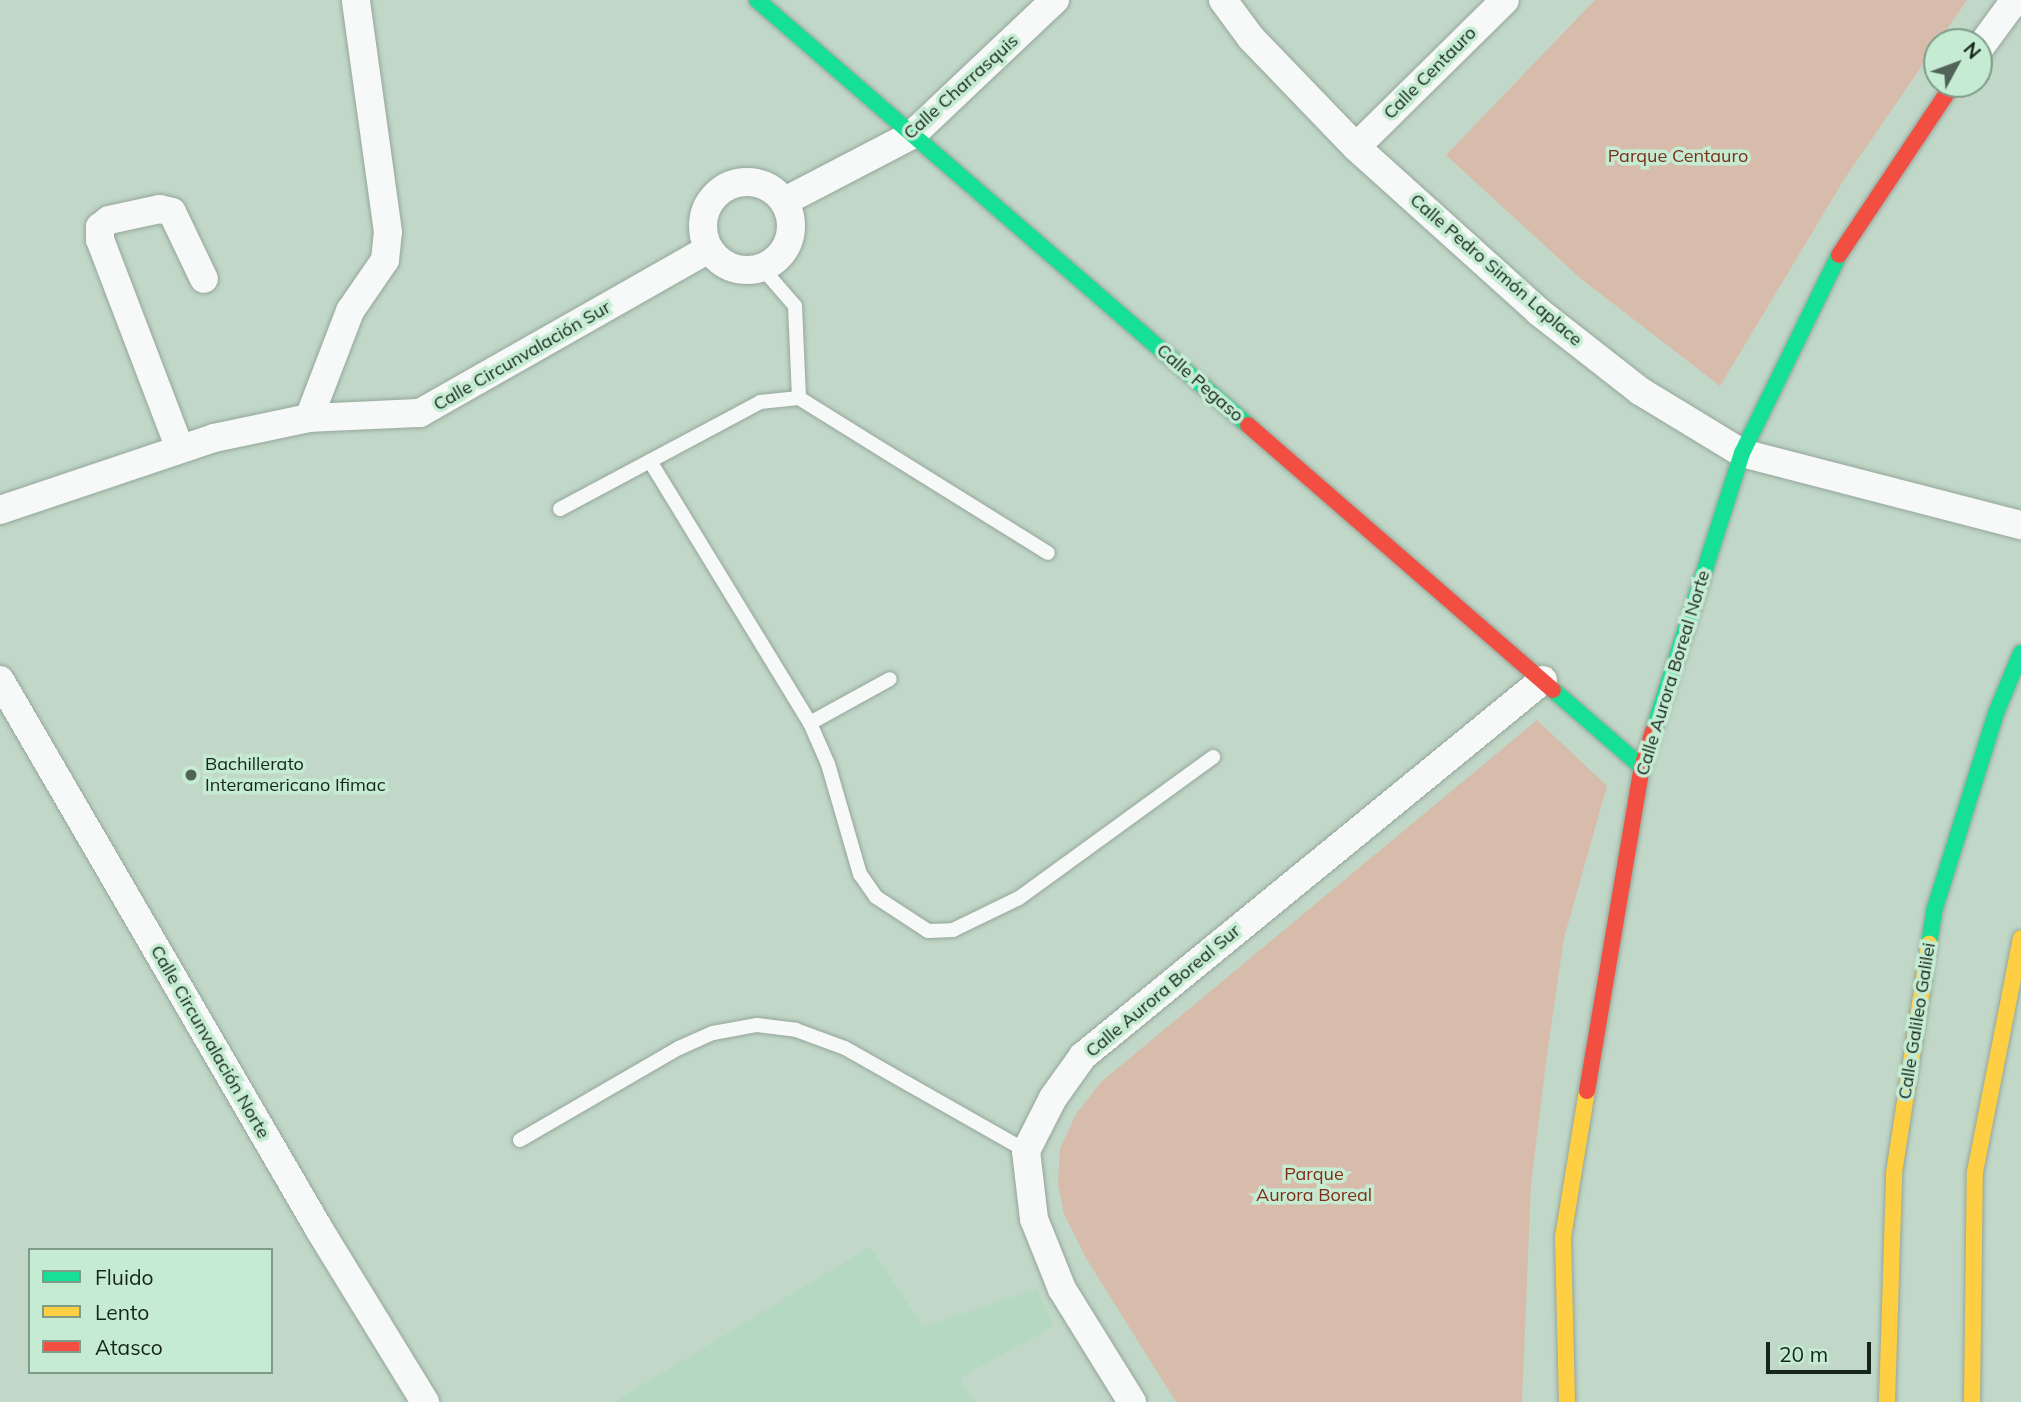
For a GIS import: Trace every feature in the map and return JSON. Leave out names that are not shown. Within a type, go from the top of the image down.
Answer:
[{"type":"street","points":[[309,418],[350,311],[385,260],[388,232],[356,0]]},
{"type":"street","name":"Calle Pegaso","points":[[757,0],[1642,766]]},
{"type":"street","name":"Calle Charrasquis","points":[[785,201],[912,135],[1055,0]]},
{"type":"street","name":"Calle Pedro Simón Laplace","points":[[1223,0],[1251,38],[1356,147],[1539,312],[1640,391],[1742,453],[2021,525]]},
{"type":"street","name":"Calle Centauro","points":[[1356,147],[1505,0]]},
{"type":"street","points":[[1993,30],[2015,0]]},
{"type":"street","name":"Calle Aurora Boreal Norte","points":[[1567,1402],[1563,1237],[1642,766],[1742,453],[1826,274],[1944,98]]},
{"type":"street","points":[[760,183],[785,201],[792,227],[790,240],[784,252],[763,269],[732,268],[709,249],[703,219],[717,193],[730,185],[760,183]]},
{"type":"street","points":[[180,449],[100,240],[100,227],[109,220],[160,209],[172,212],[204,279]]},
{"type":"street","name":"Calle Circunvalación Sur","points":[[0,510],[180,449],[309,418],[420,413],[709,249]]},
{"type":"street","name":"Calle Galileo Galilei","points":[[1887,1402],[1894,1173],[1934,911],[1996,713],[2021,653]]},
{"type":"street","name":"Calle Circunvalación Norte","points":[[0,680],[305,1205],[425,1402]]},
{"type":"street","name":"Calle Aurora Boreal Sur","points":[[1026,1151],[1053,1098],[1083,1056],[1543,680]]},
{"type":"street","points":[[1972,1402],[1975,1172],[2021,939]]},
{"type":"street","points":[[1026,1151],[1034,1219],[1062,1289],[1132,1402]]},
{"type":"lane","points":[[763,269],[795,306],[799,398]]},
{"type":"lane","points":[[560,509],[760,402],[799,398],[1048,553]]},
{"type":"lane","points":[[649,461],[810,723],[828,764],[860,874],[876,897],[928,930],[953,930],[1019,898],[1213,757]]},
{"type":"lane","points":[[810,723],[890,679]]},
{"type":"lane","points":[[520,1140],[679,1048],[713,1033],[757,1025],[796,1030],[845,1048],[1026,1151]]},
{"type":"shaded area","points":[[870,1247],[923,1327],[1037,1289],[1053,1326],[960,1378],[974,1402],[614,1402]]},
{"type":"green space","name":"Parque Centauro","points":[[1595,0],[1967,0],[1948,28],[1923,28],[1923,64],[1845,178],[1720,386],[1580,278],[1446,155]]},
{"type":"green space","name":"Parque Aurora Boreal","points":[[1537,720],[1607,786],[1564,938],[1546,1062],[1531,1184],[1522,1402],[1176,1402],[1086,1258],[1064,1214],[1058,1184],[1060,1149],[1076,1114],[1101,1082]]},
{"type":"traffic: fast","points":[[757,0],[1248,425]]},
{"type":"traffic: fast","points":[[1653,732],[1742,453],[1839,255]]},
{"type":"traffic: fast","points":[[1929,944],[1934,911],[1996,713],[2021,653]]},
{"type":"traffic: fast","points":[[1553,690],[1642,767]]},
{"type":"traffic: slow","points":[[1972,1402],[1975,1172],[2021,938]]},
{"type":"traffic: slow","points":[[1887,1402],[1894,1173],[1929,944]]},
{"type":"traffic: slow","points":[[1567,1402],[1563,1237],[1587,1091]]},
{"type":"traffic: jam","points":[[1839,255],[1944,98]]},
{"type":"traffic: jam","points":[[1248,425],[1553,690]]},
{"type":"traffic: jam","points":[[1587,1091],[1642,767],[1653,732]]},
{"type":"place","name":"Bachillerato Interamericano Ifimac","points":[[191,775]]}]
